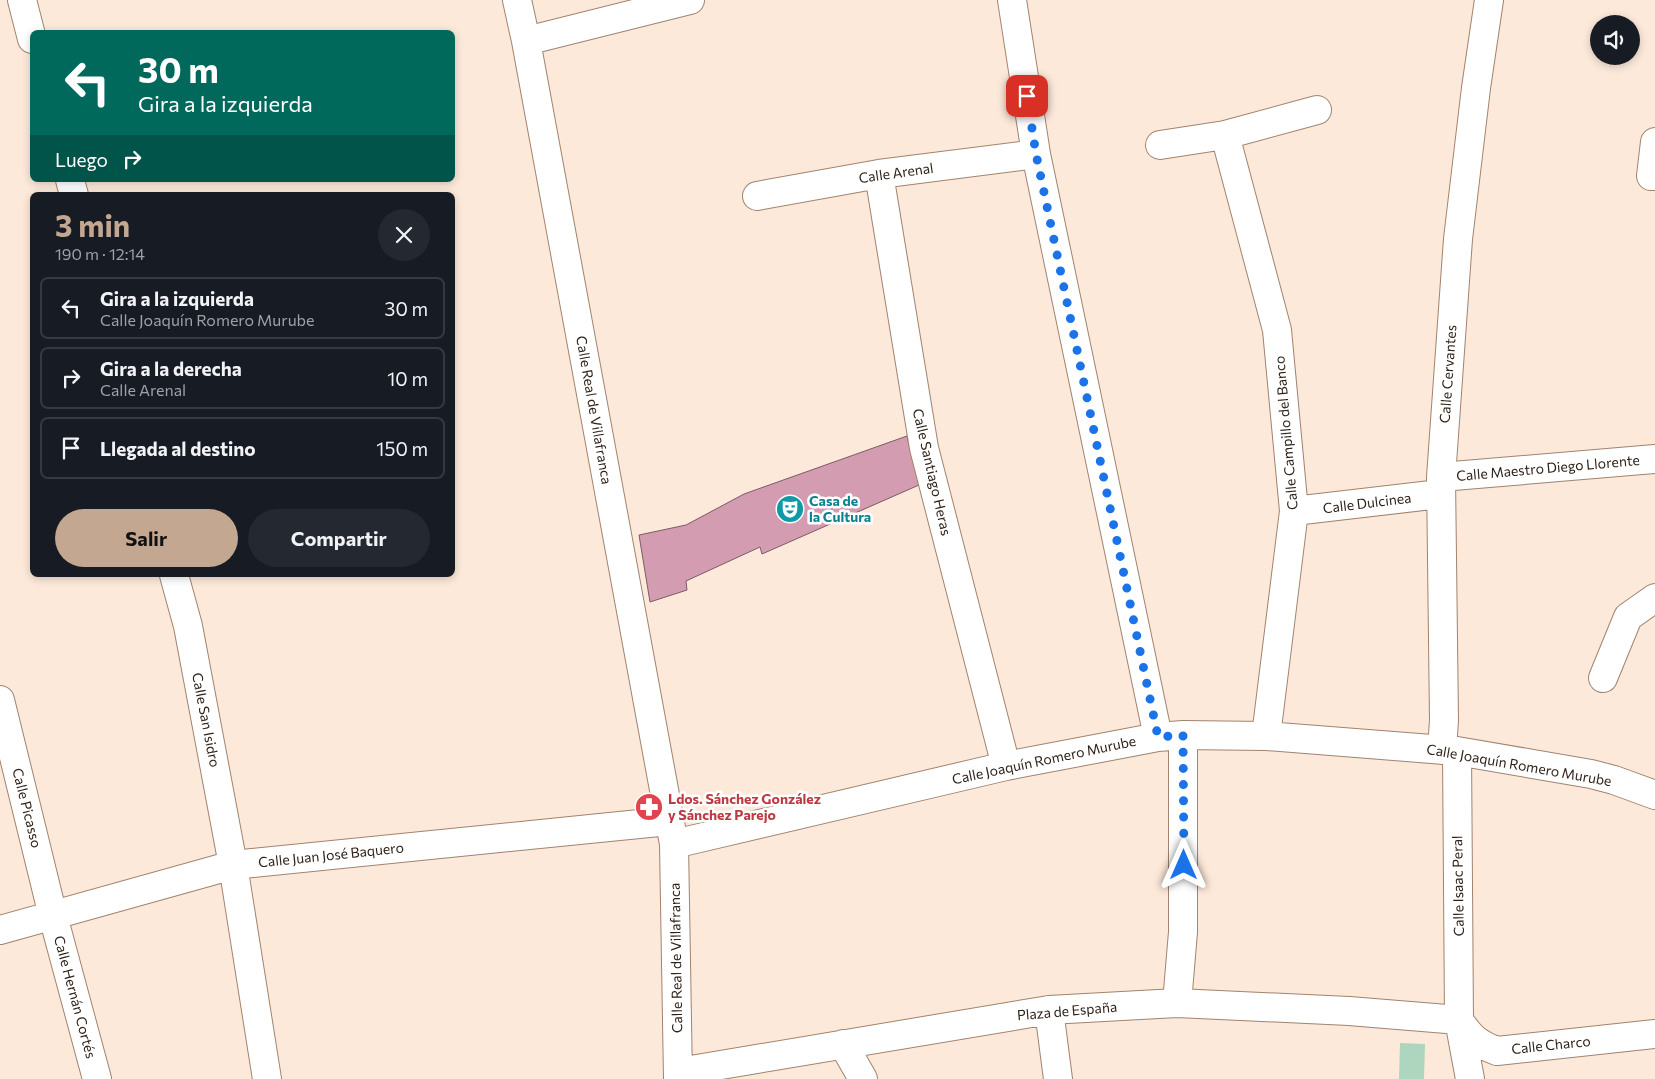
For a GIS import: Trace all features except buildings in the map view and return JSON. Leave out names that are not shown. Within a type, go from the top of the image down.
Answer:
[{"type":"street","points":[[22,0],[30,31]]},
{"type":"street","name":"Calle Real de Villafranca","points":[[517,0],[671,832],[679,1076]]},
{"type":"street","points":[[526,41],[690,0]]},
{"type":"street","points":[[1012,0],[1036,154],[1171,736],[1184,932],[1177,1003]]},
{"type":"street","name":"Calle Cervantes","points":[[1449,750],[1444,720],[1441,486],[1458,239],[1476,88],[1490,0]]},
{"type":"street","points":[[1160,145],[1225,135],[1317,110]]},
{"type":"street","name":"Calle Campillo del Banco","points":[[1225,135],[1276,330],[1294,512],[1266,736]]},
{"type":"street","points":[[1655,142],[1651,176],[1655,176]]},
{"type":"street","name":"Calle Arenal","points":[[757,196],[879,174],[1036,154]]},
{"type":"street","name":"Calle Santiago Heras","points":[[879,174],[924,448],[1006,766]]},
{"type":"street","name":"Calle Maestro Diego Llorente","points":[[1441,486],[1655,459]]},
{"type":"street","name":"Calle Dulcinea","points":[[1294,512],[1441,486]]},
{"type":"street","name":"Calle San Isidro","points":[[175,577],[188,626],[233,865],[267,1079]]},
{"type":"street","points":[[1604,678],[1628,617],[1655,598]]},
{"type":"street","name":"Calle Picasso","points":[[0,700],[53,916]]},
{"type":"street","name":"Calle Joaquín Romero Murube","points":[[671,832],[1006,766],[1171,736],[1266,736],[1449,750],[1591,774],[1655,795]]},
{"type":"street","name":"Calle Isaac Peral","points":[[1449,750],[1459,1020],[1470,1079]]},
{"type":"street","name":"Calle Juan José Baquero","points":[[0,930],[233,865],[671,832]]},
{"type":"street","name":"Calle Hernán Cortés","points":[[53,916],[97,1079]]},
{"type":"street","name":"Plaza de España","points":[[679,1076],[843,1044],[1049,1010],[1177,1003],[1349,1011],[1459,1020]]},
{"type":"street","points":[[1049,1010],[1058,1079]]},
{"type":"street","name":"Calle Charco","points":[[1459,1020],[1478,1042],[1497,1051],[1655,1034]]},
{"type":"street","points":[[843,1044],[863,1079]]},
{"type":"green space","points":[[1400,1043],[1425,1044],[1424,1079],[1399,1079]]},
{"type":"place","name":"Casa de la Cultura","points":[[790,509]]},
{"type":"place","name":"Ldos. Sánchez González y Sánchez Parejo","points":[[649,807]]},
{"type":"route","points":[[1027,96],[1036,154],[1158,737],[1183,735],[1184,865]]}]
